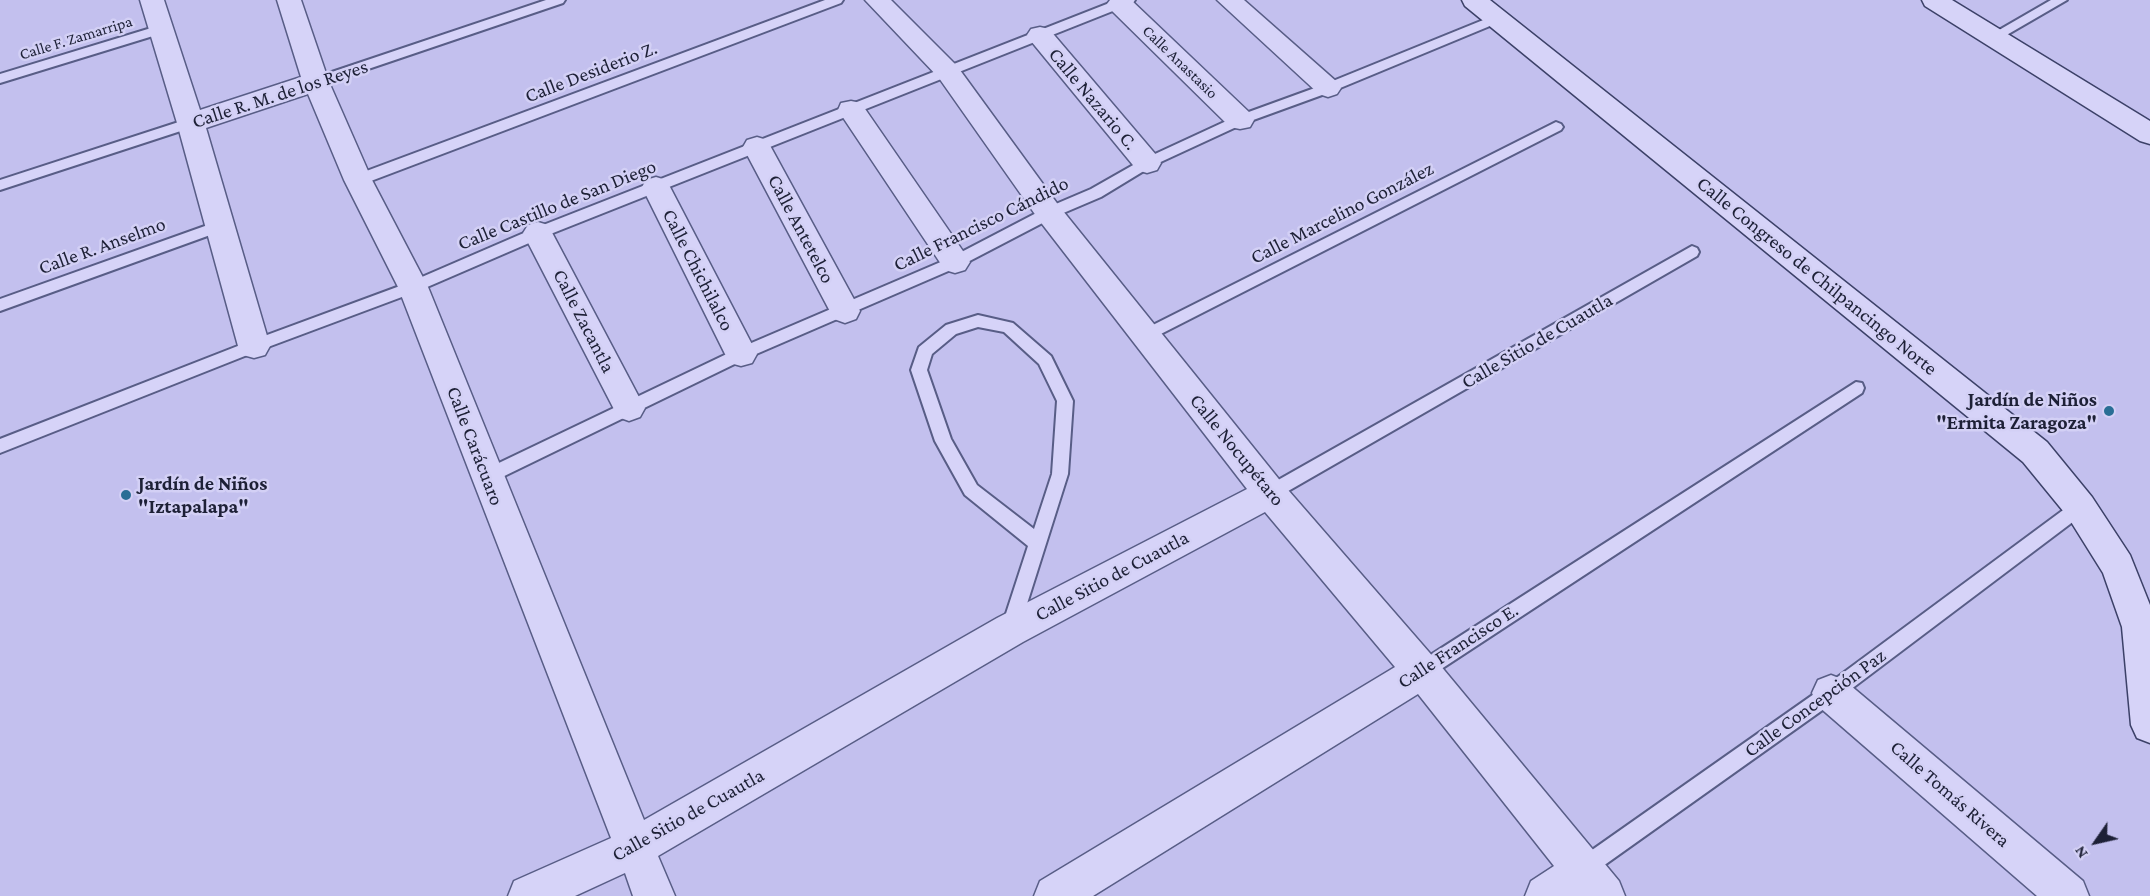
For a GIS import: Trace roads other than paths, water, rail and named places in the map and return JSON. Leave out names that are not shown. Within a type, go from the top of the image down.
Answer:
[{"type":"street","points":[[152,0],[254,346]]},
{"type":"street","name":"Calle Carácuaro","points":[[289,0],[316,82],[358,180],[413,287],[486,477],[654,896]]},
{"type":"street","name":"Calle Nocupétaro","points":[[877,0],[948,72],[1049,213],[1270,493],[1422,671],[1593,883]]},
{"type":"street","points":[[1229,0],[1328,88]]},
{"type":"street","name":"Calle Congreso de Chilpancingo Norte","points":[[1474,0],[2035,452],[2080,507],[2118,566],[2140,627],[2150,725]]},
{"type":"street","points":[[1934,0],[2150,134]]},
{"type":"street","name":"Calle Anastasio","points":[[1125,2],[1240,120]]},
{"type":"street","name":"Calle Nazario C.","points":[[1040,35],[1147,163]]},
{"type":"street","name":"Calle R. M. de los Reyes","points":[[190,123],[316,82]]},
{"type":"street","points":[[851,110],[955,262]]},
{"type":"street","name":"Calle Antetelco","points":[[757,147],[845,311]]},
{"type":"street","name":"Calle Chichilalco","points":[[656,187],[741,354]]},
{"type":"street","name":"Calle Zacantla","points":[[538,233],[629,408]]},
{"type":"street","name":"Calle Sitio de Cuautla","points":[[529,896],[634,848],[1010,630],[1270,493]]},
{"type":"street","name":"Calle Francisco E.","points":[[1055,896],[1422,671]]},
{"type":"street","name":"Calle Tomás Rivera","points":[[1831,693],[2068,896]]},
{"type":"street","name":"Calle Concepción Paz","points":[[1546,896],[1593,883]]},
{"type":"lane","name":"Calle R. M. de los Reyes","points":[[316,82],[559,0]]},
{"type":"lane","name":"Calle Desiderio Z.","points":[[358,180],[837,0]]},
{"type":"lane","points":[[1994,37],[2061,0]]},
{"type":"lane","name":"Calle Castillo de San Diego","points":[[0,446],[254,346],[413,287],[538,233],[1125,2]]},
{"type":"lane","name":"Calle Francisco Cándido","points":[[486,477],[741,354],[955,262],[1049,213],[1096,193],[1147,163],[1240,120],[1328,88],[1498,18]]},
{"type":"lane","name":"Calle F. Zamarripa","points":[[0,79],[161,29]]},
{"type":"lane","name":"Calle R. M. de los Reyes","points":[[0,185],[190,123]]},
{"type":"lane","name":"Calle Marcelino González","points":[[1146,335],[1556,128]]},
{"type":"lane","name":"Calle R. Anselmo","points":[[0,305],[219,226]]},
{"type":"lane","name":"Calle Sitio de Cuautla","points":[[1270,493],[1692,252]]},
{"type":"lane","points":[[1010,630],[1038,543],[1060,474],[1065,401],[1045,360],[1008,327],[978,321],[951,329],[926,351],[919,370],[943,441],[972,490],[1038,543]]},
{"type":"lane","name":"Calle Francisco E.","points":[[1422,671],[1856,388]]},
{"type":"lane","name":"Calle Concepción Paz","points":[[1593,883],[1831,693],[2080,507]]},
{"type":"place","name":"Jardín de Niños \"Ermita Zaragoza\"","points":[[2109,411]]},
{"type":"place","name":"Jardín de Niños \"Iztapalapa\"","points":[[126,495]]}]
